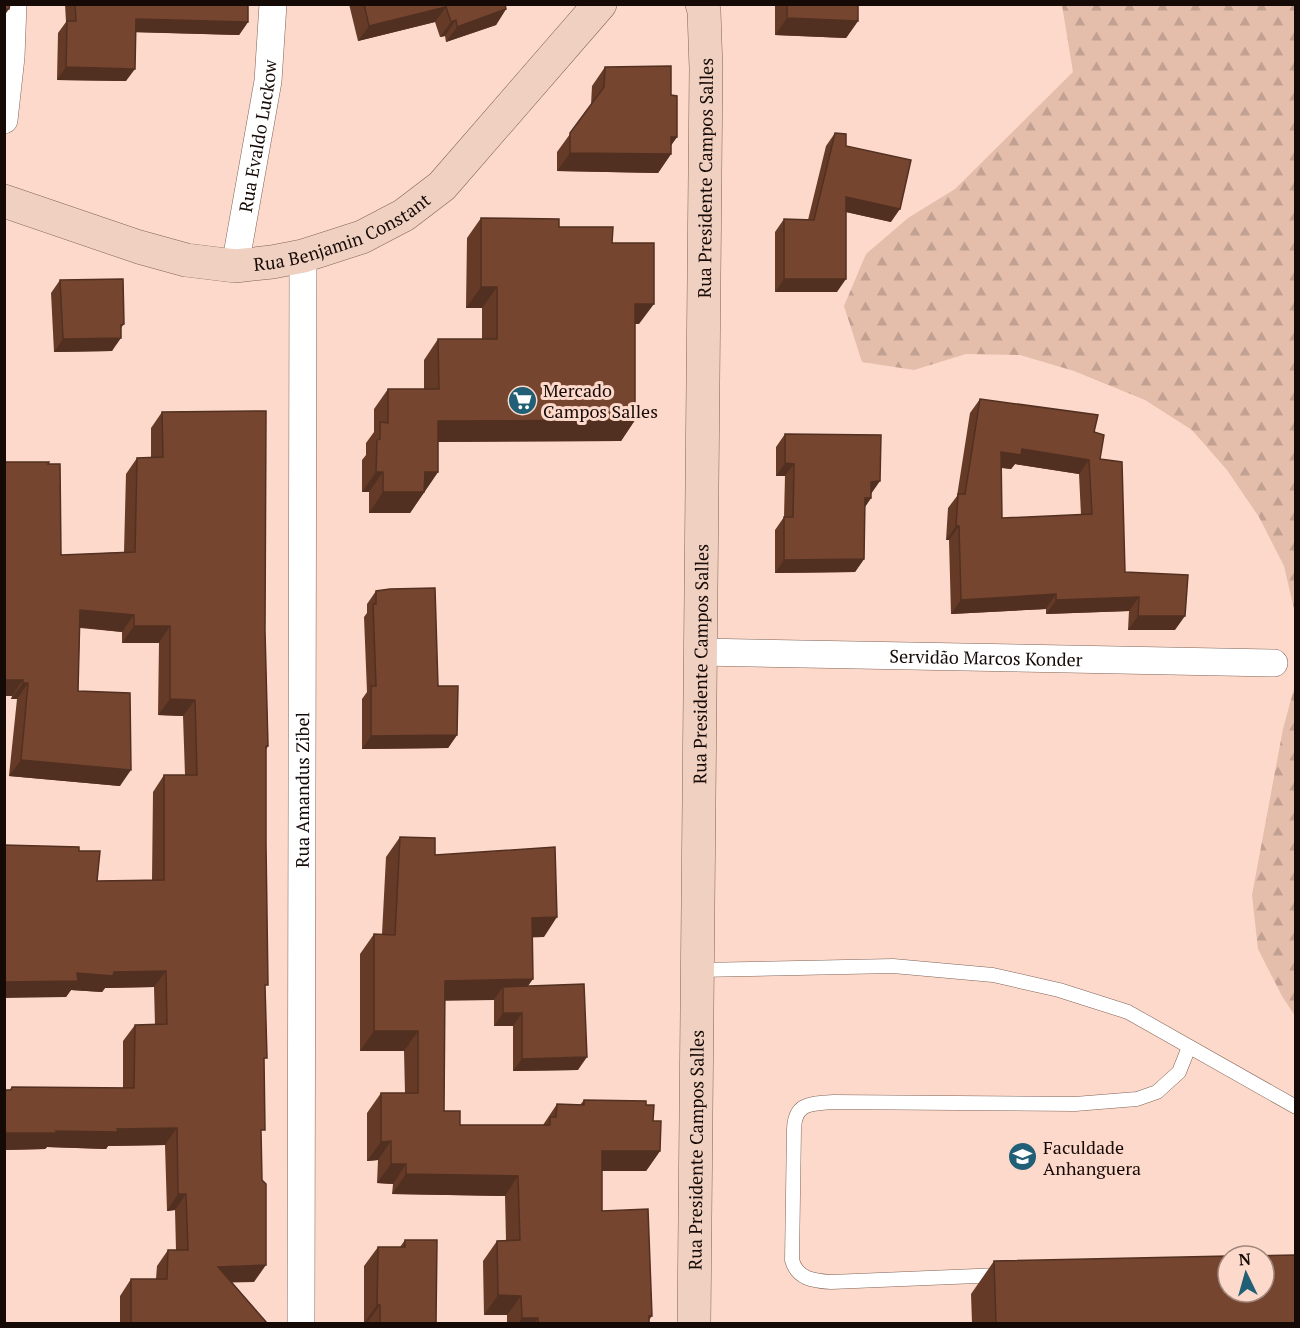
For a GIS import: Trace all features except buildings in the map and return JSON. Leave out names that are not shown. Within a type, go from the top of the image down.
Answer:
[{"type":"main road","name":"Rua Benjamin Constant","points":[[4,201],[148,250],[186,260],[235,266],[303,256],[362,237],[404,215],[442,186],[600,4]]},
{"type":"main road","name":"Rua Presidente Campos Salles","points":[[694,1323],[706,69],[702,4]]},
{"type":"street","points":[[4,120],[11,57],[13,4]]},
{"type":"street","name":"Rua Evaldo Luckow","points":[[235,266],[268,81],[273,4]]},
{"type":"street","name":"Rua Amandus Zibel","points":[[301,1323],[303,256]]},
{"type":"street","name":"Servidão Marcos Konder","points":[[700,652],[1274,663]]},
{"type":"lane","points":[[698,970],[893,966],[993,975],[1059,990],[1128,1012],[1296,1107]]},
{"type":"lane","points":[[1013,1275],[831,1282],[814,1281],[799,1273],[792,1260],[794,1118],[799,1109],[809,1104],[833,1102],[1075,1104],[1137,1099],[1157,1092],[1179,1072],[1189,1047]]},
{"type":"green space","points":[[1062,5],[1295,5],[1295,613],[1284,566],[1259,517],[1227,470],[1192,430],[1145,400],[1074,371],[1020,355],[966,354],[914,370],[862,362],[844,306],[866,254],[908,218],[955,189],[1073,72]]},
{"type":"green space","points":[[1295,685],[1295,1016],[1258,949],[1252,895],[1283,729]]},
{"type":"place","name":"Mercado Campos Salles","points":[[522,400]]},
{"type":"place","name":"Faculdade Anhanguera","points":[[1022,1157]]}]
